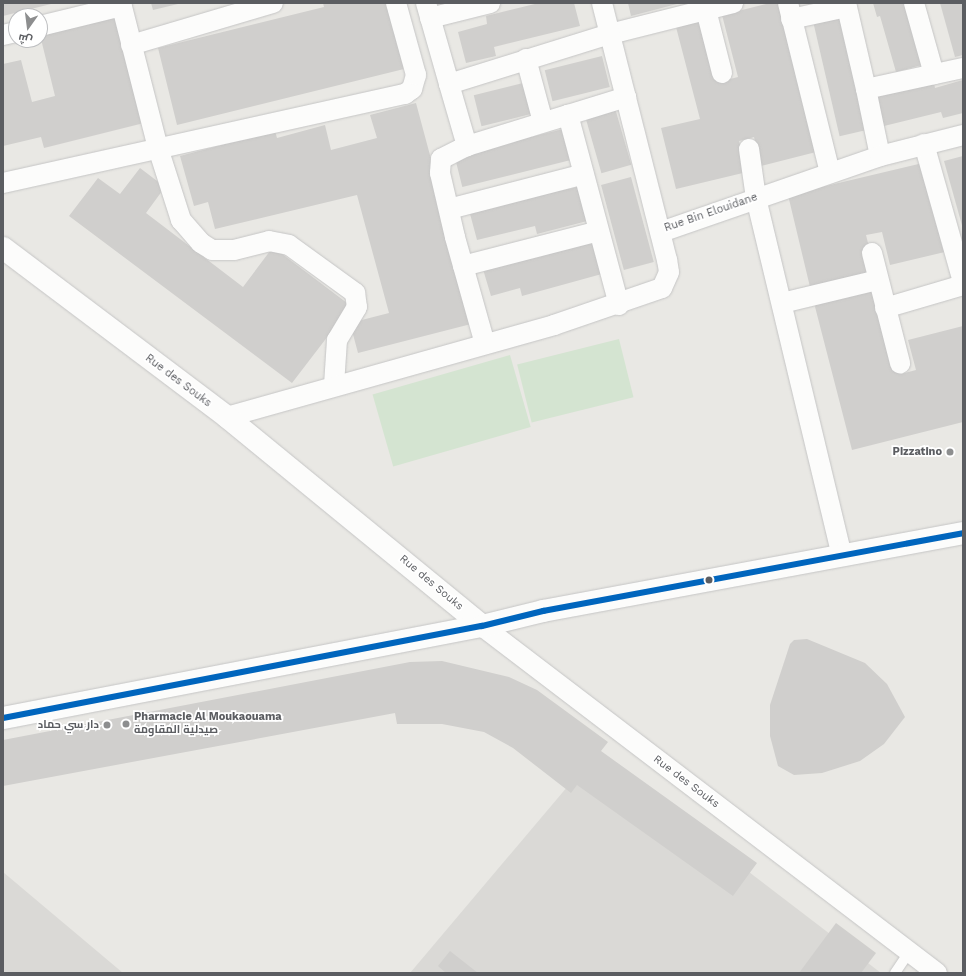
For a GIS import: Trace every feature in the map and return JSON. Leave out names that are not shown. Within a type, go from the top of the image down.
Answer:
[{"type":"street","points":[[131,45],[273,3]]},
{"type":"street","points":[[3,183],[405,94],[412,89],[416,75],[396,3]]},
{"type":"street","points":[[466,146],[428,11],[490,3]]},
{"type":"street","name":"Rue Bin Elouidane","points":[[602,3],[661,232],[880,156],[963,135]]},
{"type":"street","points":[[449,84],[610,34],[733,3]]},
{"type":"street","points":[[914,3],[934,74]]},
{"type":"street","points":[[48,24],[121,4],[158,148],[181,220],[201,244],[222,252],[279,241],[290,245],[355,293],[357,307],[337,340],[334,385]]},
{"type":"street","points":[[830,173],[789,11],[847,5],[880,156]]},
{"type":"street","points":[[706,10],[722,73]]},
{"type":"street","points":[[526,59],[543,122]]},
{"type":"street","points":[[866,89],[963,68]]},
{"type":"street","points":[[484,344],[449,210],[439,163],[444,155],[466,146],[626,97]]},
{"type":"street","points":[[568,115],[619,305]]},
{"type":"street","points":[[885,308],[963,284],[924,144]]},
{"type":"street","points":[[749,149],[756,198],[842,555]]},
{"type":"street","points":[[449,210],[584,174]]},
{"type":"street","points":[[463,266],[599,231]]},
{"type":"street","points":[[227,417],[334,385],[619,305],[656,293],[667,281],[669,272],[661,232]]},
{"type":"street","name":"Rue des Souks","points":[[3,248],[227,417],[482,626],[937,973]]},
{"type":"street","points":[[872,253],[900,363]]},
{"type":"street","points":[[782,303],[878,280]]},
{"type":"street","points":[[3,718],[482,626],[543,611],[963,533]]},
{"type":"lane","points":[[895,973],[910,952]]},
{"type":"shaded area","points":[[595,754],[881,973],[410,973]]},
{"type":"shaded area","points":[[3,872],[123,973],[3,973]]},
{"type":"green space","points":[[619,339],[634,397],[532,423],[517,364]]},
{"type":"green space","points":[[510,355],[531,427],[393,467],[373,394]]},
{"type":"building","points":[[3,3],[51,3],[35,8],[8,8],[8,15],[3,16]]},
{"type":"building","points":[[151,3],[178,3],[178,4],[153,10]]},
{"type":"building","points":[[323,3],[388,3],[404,69],[177,125],[158,48],[324,7]]},
{"type":"building","points":[[539,3],[574,3],[580,26],[494,47],[496,56],[466,63],[458,32],[487,24],[486,16]]},
{"type":"building","points":[[628,3],[677,3],[677,4],[631,16]]},
{"type":"building","points":[[770,3],[782,3],[820,151],[761,166],[754,137],[739,141],[747,172],[676,189],[661,128],[700,119],[676,27],[706,20],[722,81],[738,77],[722,15]]},
{"type":"building","points":[[873,3],[906,3],[929,63],[896,72],[880,16],[877,17]]},
{"type":"building","points":[[940,3],[963,3],[963,55],[955,57]]},
{"type":"building","points":[[844,13],[871,129],[840,136],[813,20]]},
{"type":"building","points":[[117,16],[144,123],[44,148],[41,137],[3,146],[3,64],[21,60],[32,102],[55,96],[43,48],[48,48],[48,33]]},
{"type":"building","points":[[602,56],[610,87],[552,101],[545,70]]},
{"type":"building","points":[[933,78],[935,88],[963,80],[963,113],[943,118],[941,112],[884,126],[875,93]]},
{"type":"building","points":[[531,81],[539,112],[481,126],[474,95]]},
{"type":"building","points":[[416,103],[475,323],[358,353],[350,323],[389,313],[357,195],[215,229],[208,202],[194,206],[180,156],[275,131],[277,138],[325,125],[331,150],[377,138],[370,115]]},
{"type":"building","points":[[615,108],[631,165],[601,173],[585,117]]},
{"type":"building","points":[[571,127],[579,158],[462,187],[455,156]]},
{"type":"building","points":[[963,156],[963,229],[944,161]]},
{"type":"building","points":[[927,162],[949,251],[890,265],[882,232],[866,235],[875,271],[810,287],[788,195]]},
{"type":"building","points":[[140,168],[165,187],[146,213],[243,287],[273,247],[351,306],[292,383],[69,216],[98,178],[120,194]]},
{"type":"building","points":[[631,177],[654,262],[624,270],[601,185]]},
{"type":"building","points":[[587,185],[595,219],[537,234],[535,226],[477,240],[469,210]]},
{"type":"building","points":[[600,239],[609,272],[522,296],[520,288],[491,296],[482,266]]},
{"type":"building","points":[[878,284],[901,374],[916,370],[908,340],[963,326],[963,422],[852,450],[813,299]]},
{"type":"building","points":[[807,639],[865,663],[887,684],[905,717],[884,744],[860,761],[822,773],[794,775],[778,766],[770,736],[770,705],[790,644],[794,640]]},
{"type":"building","points":[[442,661],[509,677],[537,690],[608,742],[601,751],[757,863],[733,896],[577,785],[571,793],[513,748],[484,732],[442,724],[397,724],[395,713],[3,786],[3,740],[410,662]]},
{"type":"building","points":[[836,923],[876,953],[861,973],[799,973]]},
{"type":"building","points":[[450,951],[478,973],[446,973],[438,966]]},
{"type":"transit line","points":[[3,718],[482,626],[543,611],[963,533]]},
{"type":"place","name":"Pizzatino","points":[[950,452]]},
{"type":"place","name":"Pharmacie Al Moukaouama صيدلية المقاومة","points":[[126,724]]},
{"type":"place","name":"دار سي حماد","points":[[107,725]]}]
